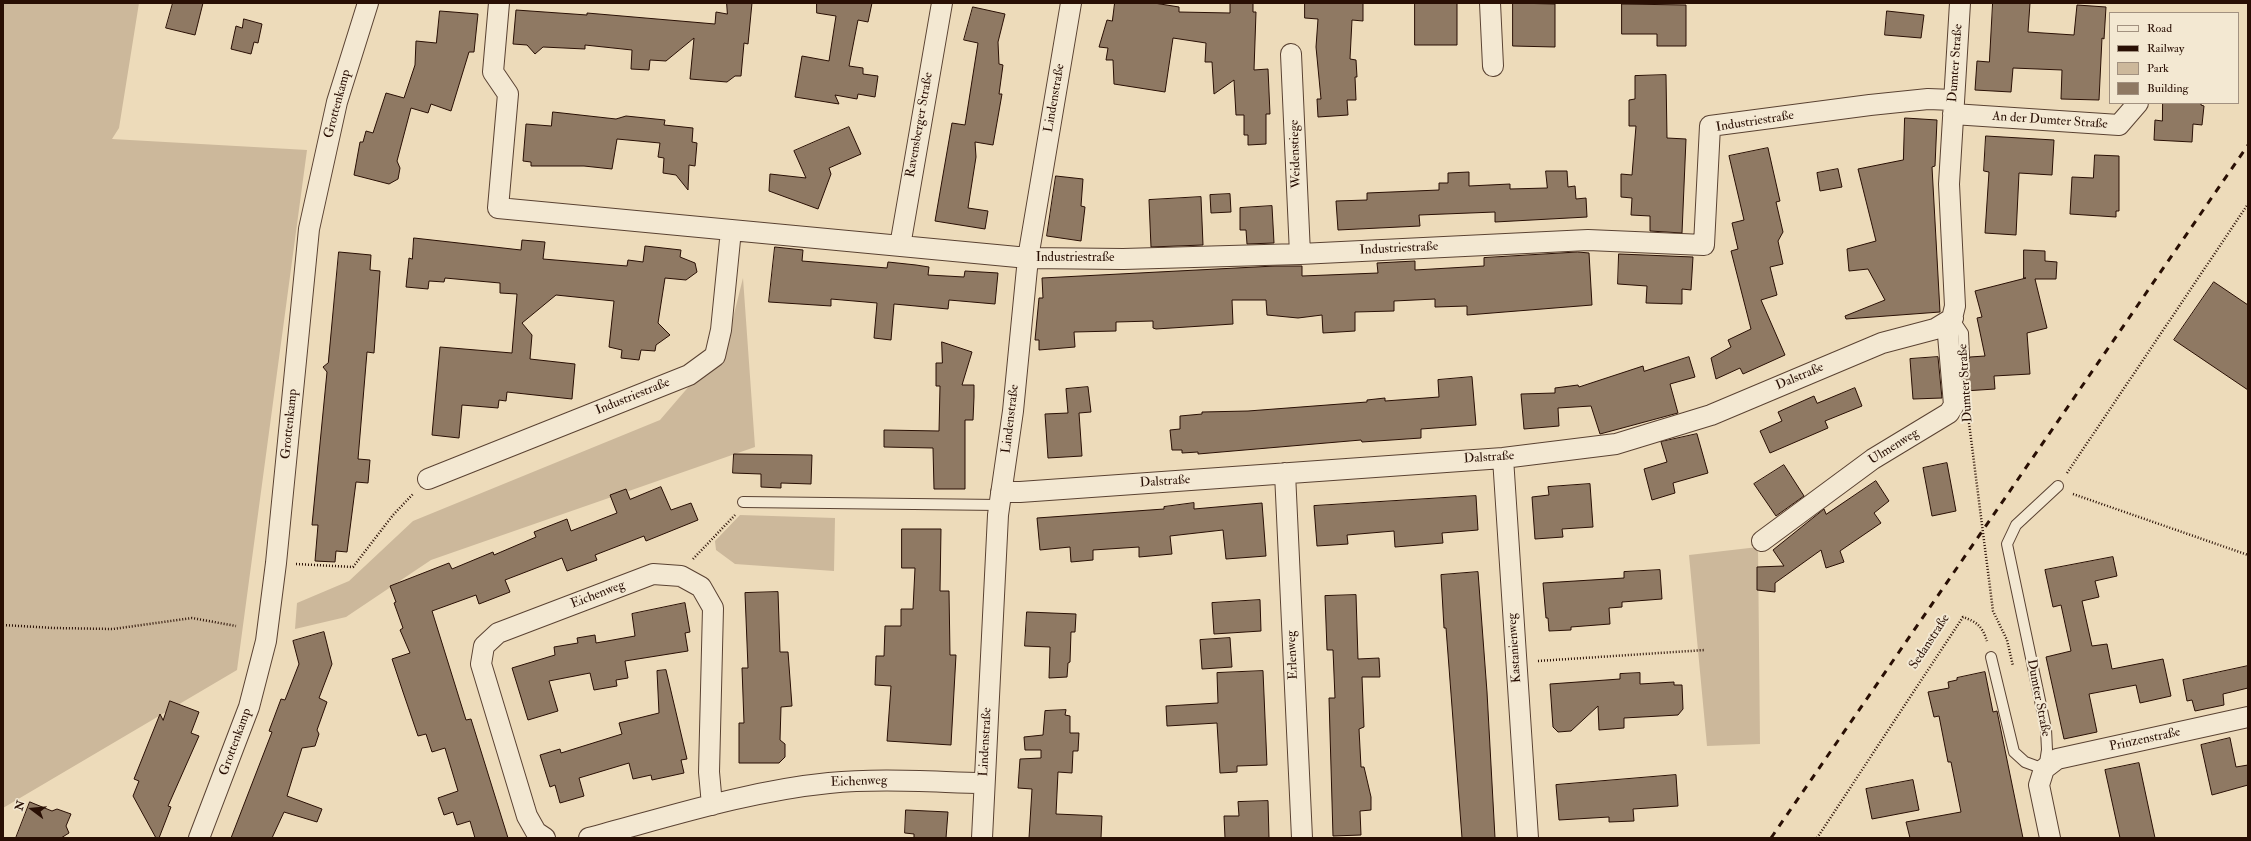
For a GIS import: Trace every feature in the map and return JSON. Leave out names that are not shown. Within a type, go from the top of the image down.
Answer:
[{"type":"street","name":"Industriestraße","points":[[499,3],[493,72],[508,94],[498,208],[1028,258],[1123,259],[1300,254],[1588,240],[1704,245],[1710,126],[1928,99],[1953,107]]},
{"type":"street","name":"Ravensberger Straße","points":[[900,246],[942,3]]},
{"type":"street","name":"Lindenstraße","points":[[982,838],[1000,499],[1013,411],[1028,258],[1071,3]]},
{"type":"street","points":[[1490,3],[1493,66]]},
{"type":"street","name":"Dumter Straße","points":[[1953,318],[1955,306],[1949,184],[1960,3]]},
{"type":"street","name":"Grottenkamp","points":[[199,838],[249,708],[266,641],[276,563],[309,229],[337,102],[364,4]]},
{"type":"street","name":"Weidenstiege","points":[[1291,54],[1300,254]]},
{"type":"street","name":"An der Dumter Straße","points":[[1953,107],[2119,126],[2137,104]]},
{"type":"street","name":"Industriestraße","points":[[428,479],[690,375],[715,356],[721,330],[731,230]]},
{"type":"street","name":"Dalstraße","points":[[1000,499],[1028,492],[1503,458],[1616,444],[1711,415],[1882,342],[1935,329],[1953,318]]},
{"type":"street","name":"Ulmenweg","points":[[1762,541],[1873,459],[1949,413],[1954,405],[1948,335],[1953,318]]},
{"type":"street","name":"Kastanienweg","points":[[1503,458],[1528,838]]},
{"type":"street","name":"Erlenweg","points":[[1285,473],[1302,838]]},
{"type":"street","name":"Eichenweg","points":[[545,838],[536,832],[527,816],[481,664],[484,646],[498,633],[653,574],[681,576],[701,587],[713,608],[710,772],[712,805]]},
{"type":"street","name":"Prinzenstraße","points":[[2044,769],[2057,760],[2248,717]]},
{"type":"street","name":"Dumter Straße","points":[[2044,769],[2039,785],[2050,838]]},
{"type":"street","name":"Eichenweg","points":[[589,838],[712,805],[779,790],[829,783],[868,781],[984,783]]},
{"type":"lane","name":"Dumter Straße","points":[[1953,318],[1962,333],[1964,356]]},
{"type":"lane","name":"Dumter Straße","points":[[2044,769],[2047,750],[2046,729],[2007,544],[2016,525],[2058,486]]},
{"type":"lane","points":[[743,502],[1000,499]]},
{"type":"lane","points":[[1992,657],[2014,752],[2025,762],[2044,769]]},
{"type":"path","points":[[2248,204],[2058,486],[2080,498],[2248,555]]},
{"type":"path","name":"Dumter Straße","points":[[1969,420],[1993,611],[2007,640],[2013,669]]},
{"type":"path","points":[[276,563],[353,567],[393,515],[428,479]]},
{"type":"path","name":"Sedanstraße","points":[[1817,838],[1963,617],[1976,621],[1983,630],[1992,657]]},
{"type":"path","points":[[3,625],[54,628],[113,628],[192,618],[236,626]]},
{"type":"path","points":[[1516,662],[1705,650]]},
{"type":"green space","points":[[3,3],[139,3],[119,128],[112,139],[307,150],[237,670],[3,808]]},
{"type":"green space","points":[[743,278],[755,447],[431,560],[346,617],[295,629],[297,603],[349,581],[413,521],[660,420],[715,356],[730,330]]},
{"type":"green space","points":[[740,515],[835,518],[834,571],[735,564],[716,550],[715,541]]},
{"type":"green space","points":[[1758,547],[1760,744],[1707,746],[1689,555]]},
{"type":"building","points":[[173,3],[203,3],[195,35],[166,28]]},
{"type":"building","points":[[727,3],[752,3],[748,44],[744,43],[741,76],[735,76],[727,82],[690,79],[694,38],[666,61],[650,60],[649,70],[631,69],[632,50],[585,45],[585,49],[543,47],[535,54],[527,45],[513,44],[516,10],[587,15],[587,13],[715,24],[716,12],[727,14]]},
{"type":"building","points":[[817,3],[872,3],[868,22],[858,20],[849,66],[863,68],[863,74],[878,76],[875,97],[858,94],[857,99],[835,95],[839,104],[795,97],[802,56],[829,61],[836,16],[817,13]]},
{"type":"building","points":[[1115,3],[1154,3],[1179,7],[1179,12],[1230,13],[1230,3],[1253,3],[1253,12],[1256,12],[1254,70],[1268,69],[1270,114],[1266,114],[1266,144],[1248,145],[1248,135],[1244,135],[1244,115],[1236,115],[1234,80],[1214,94],[1212,62],[1205,62],[1206,43],[1173,38],[1165,92],[1114,84],[1113,60],[1106,60],[1108,48],[1099,47],[1107,20],[1112,21]]},
{"type":"building","points":[[1305,3],[1363,3],[1363,21],[1352,20],[1350,59],[1356,60],[1357,77],[1355,77],[1356,100],[1347,100],[1348,115],[1318,117],[1317,99],[1321,99],[1316,47],[1318,19],[1305,18]]},
{"type":"building","points":[[1415,3],[1457,3],[1457,45],[1415,45]]},
{"type":"building","points":[[1513,3],[1555,4],[1555,47],[1513,46]]},
{"type":"building","points":[[1993,3],[2030,3],[2028,32],[2074,35],[2077,5],[2106,7],[2104,39],[2102,38],[2099,100],[2061,99],[2062,70],[2013,68],[2011,92],[1975,90],[1977,61],[1989,62]]},
{"type":"building","points":[[1622,4],[1686,5],[1686,46],[1657,46],[1657,34],[1622,34]]},
{"type":"building","points":[[973,7],[1005,14],[998,42],[999,64],[1003,65],[999,94],[1002,94],[993,145],[975,142],[976,157],[968,208],[988,211],[985,229],[935,221],[952,123],[965,125],[978,43],[964,40]]},
{"type":"building","points":[[440,11],[478,14],[474,52],[469,52],[451,111],[431,104],[428,113],[411,108],[397,161],[400,168],[398,179],[389,184],[354,175],[360,142],[363,142],[366,131],[373,133],[386,93],[404,98],[415,65],[416,41],[436,43]]},
{"type":"building","points":[[1887,11],[1924,15],[1921,38],[1885,35]]},
{"type":"building","points":[[244,19],[262,24],[258,43],[254,42],[251,54],[231,49],[236,26],[242,28]]},
{"type":"building","points":[[1666,75],[1667,138],[1686,139],[1682,233],[1650,231],[1650,216],[1631,215],[1632,198],[1621,197],[1621,174],[1632,175],[1636,126],[1629,126],[1629,100],[1635,99],[1635,76]]},
{"type":"building","points":[[2163,104],[2201,104],[2204,106],[2202,125],[2193,124],[2192,142],[2154,140],[2155,120],[2162,121]]},
{"type":"building","points":[[553,112],[616,119],[626,116],[665,120],[664,125],[693,128],[692,142],[697,143],[695,166],[689,165],[688,190],[676,175],[663,173],[664,158],[658,157],[660,143],[617,139],[612,169],[584,166],[531,166],[531,162],[523,161],[526,124],[551,126]]},
{"type":"building","points":[[1905,118],[1937,120],[1935,166],[1932,167],[1940,312],[1846,319],[1845,316],[1885,300],[1868,269],[1849,271],[1847,249],[1876,241],[1858,169],[1903,160]]},
{"type":"building","points":[[849,127],[861,154],[829,168],[831,174],[818,209],[769,191],[770,174],[806,178],[794,151]]},
{"type":"building","points":[[1986,136],[2054,140],[2052,175],[2019,173],[2016,235],[1985,233],[1989,172],[1984,171]]},
{"type":"building","points":[[1768,148],[1780,201],[1776,202],[1783,232],[1778,241],[1783,264],[1770,267],[1777,295],[1761,300],[1785,355],[1743,374],[1740,368],[1716,379],[1711,358],[1731,347],[1728,340],[1751,329],[1731,251],[1738,249],[1732,223],[1744,220],[1729,156]]},
{"type":"building","points":[[2095,155],[2119,156],[2119,211],[2116,211],[2116,217],[2070,214],[2072,177],[2093,178]]},
{"type":"building","points":[[1838,169],[1842,187],[1820,191],[1817,173]]},
{"type":"building","points":[[1546,171],[1567,171],[1568,187],[1575,186],[1576,199],[1586,198],[1587,217],[1495,222],[1495,212],[1419,215],[1420,226],[1338,230],[1336,201],[1367,200],[1367,193],[1439,190],[1439,183],[1448,183],[1448,173],[1469,172],[1469,186],[1510,184],[1510,189],[1547,188]]},
{"type":"building","points":[[1056,176],[1083,179],[1081,206],[1085,207],[1081,241],[1047,236]]},
{"type":"building","points":[[1230,194],[1231,212],[1211,213],[1210,195]]},
{"type":"building","points":[[1201,197],[1203,245],[1151,247],[1149,200]]},
{"type":"building","points":[[1272,206],[1274,243],[1247,244],[1246,230],[1240,230],[1240,208]]},
{"type":"building","points":[[414,238],[521,250],[522,240],[545,242],[543,259],[627,266],[628,260],[643,262],[645,246],[681,250],[680,257],[695,263],[697,272],[686,280],[665,278],[658,323],[670,335],[656,345],[655,351],[641,350],[639,360],[621,358],[622,350],[609,347],[614,301],[556,295],[522,323],[532,335],[530,359],[575,364],[572,399],[507,392],[506,401],[499,400],[498,408],[462,405],[459,438],[432,435],[440,347],[512,353],[517,294],[500,293],[500,283],[445,278],[444,282],[429,281],[428,289],[406,287],[409,258],[412,259]]},
{"type":"building","points":[[775,247],[803,250],[802,261],[887,268],[888,262],[916,265],[929,267],[928,275],[964,277],[965,271],[998,273],[995,304],[949,300],[948,309],[894,304],[891,340],[874,338],[877,303],[831,299],[831,306],[769,302]]},
{"type":"building","points":[[2024,250],[2045,251],[2045,261],[2057,262],[2056,279],[2035,279],[2047,328],[2027,333],[2030,374],[1994,376],[1995,389],[1964,391],[1962,362],[1967,362],[1970,357],[1985,356],[1977,318],[1982,317],[1975,291],[2026,278],[2024,278]]},
{"type":"building","points":[[339,252],[371,255],[370,270],[380,271],[374,353],[367,352],[358,459],[370,460],[368,483],[356,482],[347,552],[336,551],[335,562],[315,561],[318,525],[312,525],[327,372],[323,367],[328,363]]},
{"type":"building","points":[[1578,252],[1589,253],[1592,305],[1467,315],[1467,306],[1435,307],[1435,299],[1394,301],[1394,311],[1355,312],[1355,331],[1323,333],[1322,315],[1298,318],[1267,315],[1266,300],[1232,300],[1233,324],[1156,329],[1153,328],[1153,321],[1116,322],[1116,331],[1074,332],[1075,347],[1039,350],[1039,340],[1035,340],[1039,298],[1043,298],[1042,278],[1275,266],[1302,266],[1302,276],[1378,273],[1377,263],[1415,261],[1415,270],[1484,266],[1484,258]]},
{"type":"building","points":[[1619,254],[1693,257],[1691,290],[1682,289],[1682,304],[1646,303],[1647,286],[1618,284]]},
{"type":"building","points":[[2214,282],[2248,305],[2248,390],[2174,340]]},
{"type":"building","points":[[942,342],[972,352],[962,385],[974,385],[973,420],[965,420],[965,489],[934,489],[933,448],[884,447],[884,430],[939,431],[940,386],[936,386],[936,363],[942,363]]},
{"type":"building","points":[[1689,357],[1695,377],[1670,384],[1678,413],[1600,434],[1591,406],[1558,408],[1559,426],[1524,429],[1521,394],[1555,393],[1555,388],[1578,385],[1579,387],[1643,366],[1644,371]]},
{"type":"building","points":[[1938,357],[1942,398],[1913,399],[1910,359]]},
{"type":"building","points":[[1472,377],[1476,425],[1421,429],[1421,438],[1362,442],[1361,440],[1198,454],[1198,452],[1182,453],[1182,450],[1172,450],[1170,430],[1180,429],[1180,416],[1202,414],[1202,412],[1248,411],[1367,402],[1367,400],[1385,398],[1385,401],[1439,397],[1438,380]]},
{"type":"building","points":[[1088,387],[1091,412],[1079,413],[1082,456],[1048,458],[1045,414],[1068,413],[1066,389]]},
{"type":"building","points":[[1855,388],[1862,406],[1825,421],[1828,428],[1770,453],[1760,431],[1782,421],[1778,412],[1814,396],[1817,403]]},
{"type":"building","points":[[1697,434],[1708,473],[1673,483],[1675,493],[1652,500],[1644,469],[1667,462],[1661,442]]},
{"type":"building","points":[[734,454],[812,455],[811,484],[781,483],[781,488],[761,487],[761,474],[733,473]]},
{"type":"building","points":[[1947,463],[1956,511],[1932,516],[1923,468]]},
{"type":"building","points":[[1784,465],[1804,496],[1776,516],[1754,484]]},
{"type":"building","points":[[1876,481],[1889,501],[1874,513],[1881,523],[1840,551],[1844,562],[1826,568],[1821,550],[1775,583],[1775,592],[1757,590],[1757,567],[1784,566],[1773,550],[1824,509],[1826,514]]},
{"type":"building","points":[[1590,484],[1593,527],[1562,529],[1563,537],[1535,539],[1532,497],[1549,495],[1548,487]]},
{"type":"building","points":[[661,487],[671,510],[691,503],[698,520],[646,541],[644,536],[595,555],[597,560],[567,571],[562,558],[505,580],[510,592],[479,604],[476,595],[432,611],[466,720],[471,719],[508,838],[475,838],[470,821],[457,825],[453,812],[444,815],[438,798],[458,791],[445,748],[432,752],[426,734],[418,736],[392,659],[410,653],[400,630],[403,628],[394,603],[396,602],[390,586],[449,563],[452,569],[493,552],[494,555],[536,537],[534,532],[567,519],[571,531],[617,513],[610,495],[626,489],[630,499]]},
{"type":"building","points":[[1476,496],[1478,530],[1442,533],[1443,543],[1395,547],[1394,531],[1347,535],[1348,544],[1317,546],[1314,506]]},
{"type":"building","points":[[1194,503],[1194,509],[1262,503],[1266,556],[1226,559],[1223,530],[1170,536],[1172,554],[1139,557],[1139,547],[1093,550],[1093,560],[1071,562],[1070,547],[1040,550],[1037,518],[1164,509],[1164,507]]},
{"type":"building","points":[[902,529],[941,529],[940,591],[949,591],[950,655],[956,655],[951,745],[887,741],[891,686],[875,685],[876,656],[884,656],[885,626],[901,626],[901,609],[913,609],[915,568],[902,568]]},
{"type":"building","points":[[2113,557],[2117,576],[2095,581],[2099,597],[2082,601],[2092,646],[2107,644],[2112,669],[2163,659],[2171,696],[2140,703],[2136,685],[2089,694],[2097,732],[2064,739],[2046,657],[2071,651],[2061,605],[2053,607],[2045,570]]},
{"type":"building","points":[[1660,570],[1662,599],[1622,602],[1622,607],[1609,608],[1610,624],[1571,627],[1571,630],[1549,631],[1548,618],[1546,618],[1543,583],[1624,578],[1624,572]]},
{"type":"building","points":[[1478,572],[1487,692],[1495,838],[1462,838],[1446,628],[1444,628],[1441,575]]},
{"type":"building","points":[[778,592],[780,652],[788,652],[792,706],[781,707],[780,740],[785,744],[785,757],[779,763],[739,763],[739,723],[744,723],[742,668],[748,668],[745,593]]},
{"type":"building","points":[[1356,595],[1358,659],[1379,658],[1380,677],[1362,677],[1364,727],[1359,729],[1361,767],[1364,767],[1371,797],[1371,810],[1360,811],[1361,835],[1333,836],[1329,698],[1335,698],[1333,650],[1327,650],[1325,596]]},
{"type":"building","points":[[1260,600],[1261,631],[1214,634],[1212,603]]},
{"type":"building","points":[[685,603],[690,632],[685,633],[688,651],[625,661],[628,678],[616,680],[617,686],[594,690],[590,673],[549,681],[558,711],[528,720],[512,668],[555,655],[554,647],[578,643],[577,638],[595,635],[596,643],[635,636],[632,614]]},
{"type":"building","points":[[1027,612],[1076,614],[1075,632],[1071,632],[1070,662],[1068,663],[1067,677],[1049,678],[1050,647],[1025,646]]},
{"type":"building","points":[[324,632],[332,664],[319,698],[327,702],[317,730],[319,734],[315,746],[302,748],[287,796],[322,809],[317,822],[284,812],[272,838],[231,838],[272,732],[269,731],[281,699],[285,700],[299,664],[293,641]]},
{"type":"building","points":[[1230,638],[1232,667],[1202,669],[1200,640]]},
{"type":"building","points":[[2248,666],[2248,688],[2223,694],[2224,705],[2195,711],[2192,700],[2187,701],[2183,680]]},
{"type":"building","points":[[666,670],[687,759],[681,760],[684,773],[652,780],[651,775],[633,779],[629,763],[579,778],[584,796],[560,803],[555,785],[550,787],[540,755],[560,749],[561,753],[622,734],[619,723],[659,713],[657,671]]},
{"type":"building","points":[[1263,671],[1267,765],[1237,766],[1237,772],[1220,773],[1217,723],[1167,726],[1166,706],[1218,703],[1217,673]]},
{"type":"building","points":[[1985,672],[1993,712],[1997,711],[2023,838],[1910,838],[1906,822],[1961,812],[1951,762],[1948,762],[1939,716],[1934,717],[1928,692],[1949,688],[1948,682],[1957,680],[1957,678]]},
{"type":"building","points":[[1640,673],[1640,684],[1674,682],[1674,685],[1682,685],[1683,709],[1678,715],[1624,718],[1624,728],[1599,730],[1598,706],[1571,731],[1558,732],[1553,727],[1550,684],[1620,679],[1620,674]]},
{"type":"building","points":[[170,701],[199,712],[191,733],[199,736],[168,806],[171,807],[159,838],[156,838],[133,796],[139,781],[134,779],[160,714],[163,720]]},
{"type":"building","points":[[1066,710],[1065,715],[1070,716],[1070,733],[1079,733],[1078,751],[1073,751],[1072,773],[1058,772],[1056,814],[1102,816],[1101,838],[1029,838],[1032,789],[1018,788],[1020,759],[1041,758],[1041,750],[1025,750],[1024,737],[1043,735],[1045,711]]},
{"type":"building","points":[[2230,738],[2236,767],[2248,765],[2248,785],[2212,795],[2201,745]]},
{"type":"building","points":[[2139,763],[2155,838],[2120,838],[2105,770]]},
{"type":"building","points":[[1676,775],[1678,806],[1633,809],[1634,821],[1609,822],[1609,817],[1559,820],[1556,785]]},
{"type":"building","points":[[1913,780],[1919,810],[1872,819],[1866,789]]},
{"type":"building","points":[[1268,801],[1269,838],[1225,838],[1224,816],[1239,816],[1238,802]]},
{"type":"building","points":[[30,802],[52,811],[57,809],[71,814],[66,826],[69,833],[61,838],[16,838]]},
{"type":"building","points":[[906,810],[948,812],[946,838],[914,838],[914,834],[905,833]]},
{"type":"railway","points":[[1771,838],[2248,145]]}]
